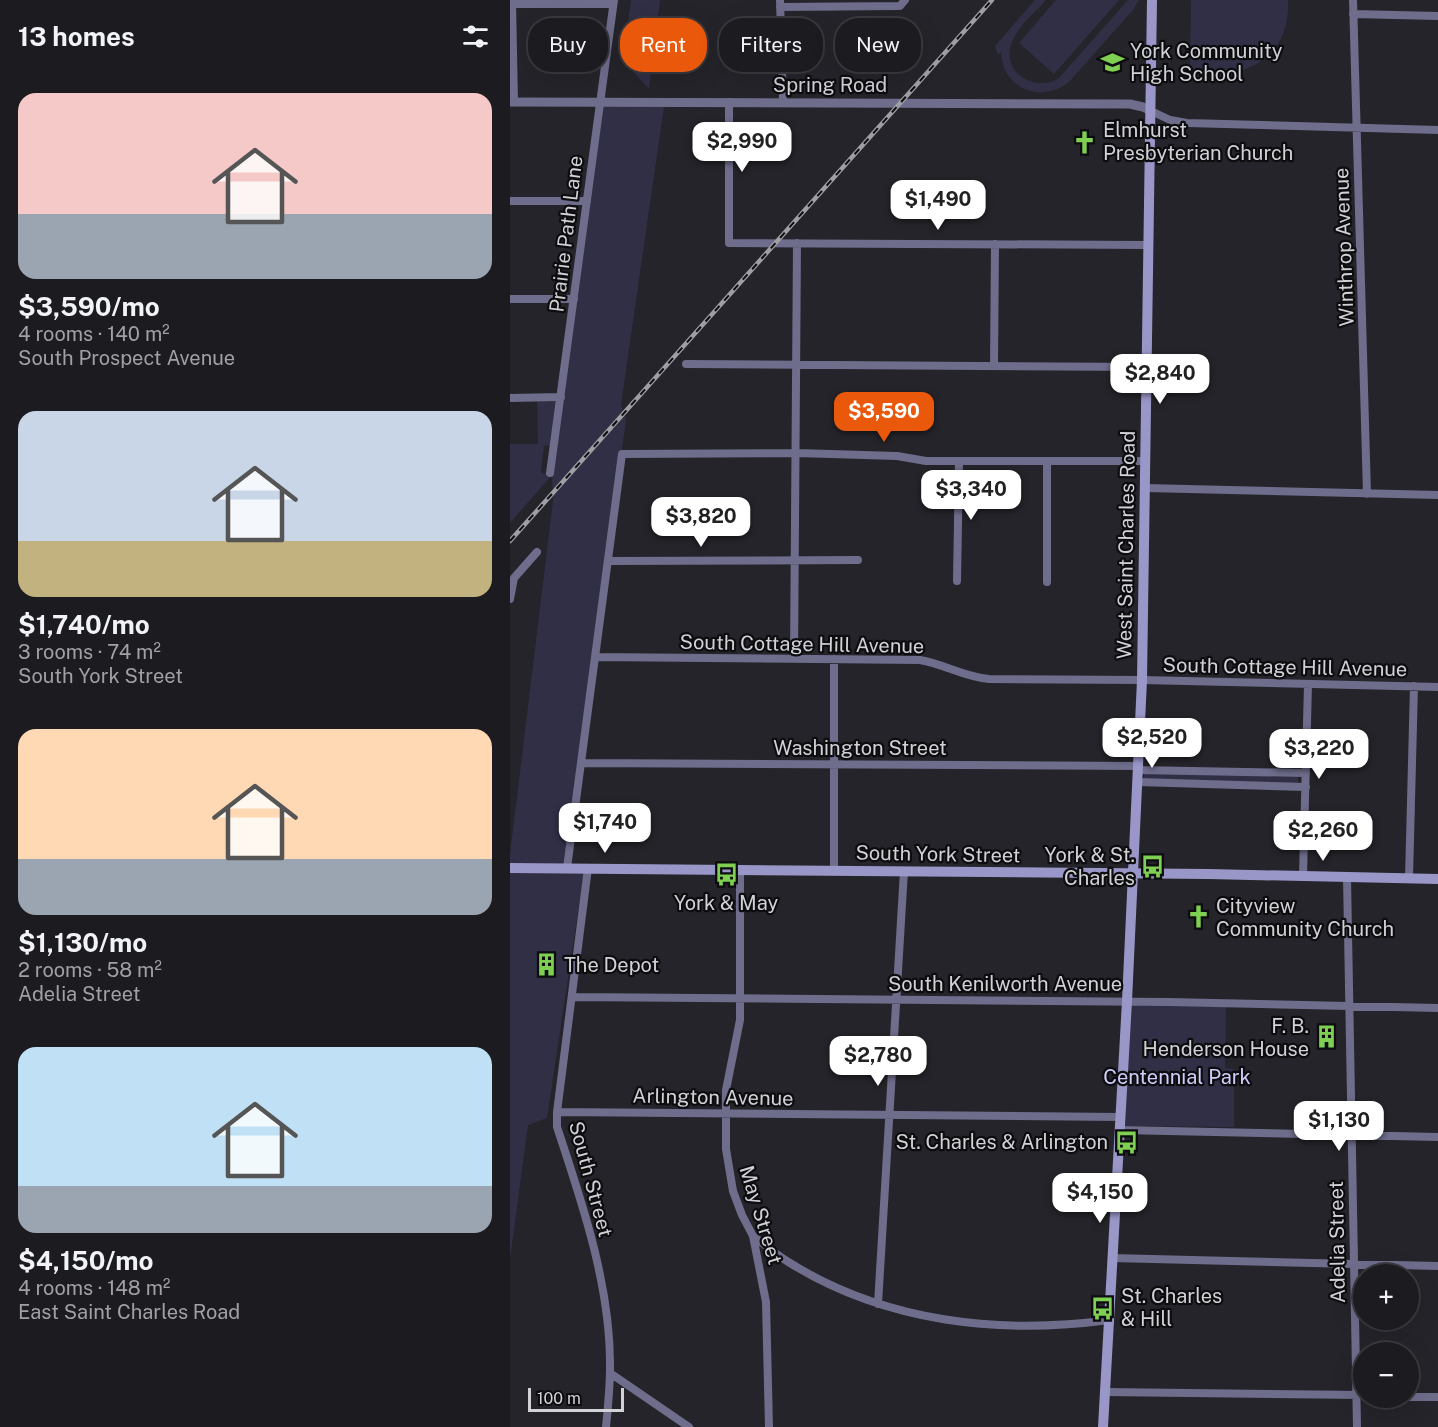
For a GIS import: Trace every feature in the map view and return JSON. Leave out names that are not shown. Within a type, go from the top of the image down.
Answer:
[{"type":"main road","name":"West Saint Charles Road","points":[[1103,1427],[1121,1117],[1142,680],[1152,0]]},
{"type":"main road","name":"South York Street","points":[[510,868],[1133,873],[1438,879]]},
{"type":"street","points":[[783,103],[780,4],[900,6],[905,0]]},
{"type":"street","name":"Winthrop Avenue","points":[[1353,0],[1367,494]]},
{"type":"street","points":[[512,102],[511,3],[614,2]]},
{"type":"street","name":"Prairie Path Lane","points":[[550,473],[614,2]]},
{"type":"street","points":[[1353,14],[1438,16]]},
{"type":"street","name":"Spring Road","points":[[512,102],[1130,104],[1149,110]]},
{"type":"street","points":[[729,102],[729,243],[1148,245]]},
{"type":"street","points":[[1149,110],[1170,120],[1186,123],[1438,130]]},
{"type":"street","points":[[510,201],[587,201]]},
{"type":"street","points":[[794,659],[797,243]]},
{"type":"street","points":[[994,366],[995,244]]},
{"type":"street","points":[[510,299],[574,299]]},
{"type":"street","points":[[686,364],[1146,367]]},
{"type":"street","points":[[510,398],[561,398]]},
{"type":"street","points":[[567,868],[622,454],[797,453],[897,456],[926,461],[1145,461]]},
{"type":"street","points":[[957,581],[959,461]]},
{"type":"street","points":[[1047,461],[1047,582]]},
{"type":"street","points":[[1145,488],[1438,495]]},
{"type":"street","points":[[510,598],[514,578],[537,552]]},
{"type":"street","points":[[608,561],[858,560]]},
{"type":"street","name":"South Cottage Hill Avenue","points":[[595,657],[920,660],[989,679],[1438,687]]},
{"type":"street","points":[[834,659],[834,870]]},
{"type":"street","points":[[1303,876],[1308,684]]},
{"type":"street","points":[[1409,878],[1414,686]]},
{"type":"street","name":"Washington Street","points":[[581,763],[1138,768],[1306,773]]},
{"type":"street","points":[[1138,782],[1306,787]]},
{"type":"street","name":"South Street","points":[[588,868],[557,1126],[576,1183],[596,1257],[606,1320],[610,1373],[606,1427]]},
{"type":"street","name":"May Street","points":[[740,869],[739,1032],[727,1079],[726,1149],[733,1191],[753,1236],[763,1280],[768,1315],[769,1427]]},
{"type":"street","points":[[878,1304],[904,871]]},
{"type":"street","name":"Adelia Street","points":[[1347,877],[1354,1264]]},
{"type":"street","name":"South Kenilworth Avenue","points":[[572,997],[1127,1001],[1438,1008]]},
{"type":"street","name":"Arlington Avenue","points":[[557,1112],[1121,1117]]},
{"type":"street","points":[[1120,1130],[1438,1137]]},
{"type":"street","points":[[753,1236],[789,1263],[807,1272],[878,1304],[933,1318],[988,1325],[1045,1326],[1109,1320]]},
{"type":"street","points":[[1112,1258],[1354,1264]]},
{"type":"street","points":[[1419,1266],[1438,1266]]},
{"type":"street","points":[[610,1373],[689,1427]]},
{"type":"street","points":[[1105,1392],[1353,1395]]},
{"type":"street","points":[[1419,1396],[1438,1397]]},
{"type":"street","name":"Adelia Street","points":[[1357,1427],[1359,1408]]},
{"type":"green space","points":[[631,0],[660,0],[658,18],[629,18]]},
{"type":"green space","points":[[1035,0],[1046,0],[1019,29],[1013,40],[1010,61],[1020,76],[1029,81],[1048,83],[1058,79],[1128,0],[1139,0],[1133,10],[1069,82],[1058,89],[1036,92],[1016,84],[1008,75],[1003,65],[1001,52],[998,55],[995,46]]},
{"type":"green space","points":[[1056,0],[1119,0],[1054,74],[1019,43]]},
{"type":"green space","points":[[1191,0],[1288,0],[1285,29],[1272,52],[1251,67],[1218,76],[1190,73]]},
{"type":"green space","points":[[633,72],[651,72],[649,89]]},
{"type":"green space","points":[[596,105],[664,106],[621,405],[626,420],[563,872],[584,872],[547,1118],[528,1125],[510,1259],[510,854],[553,501],[552,475],[510,523],[510,444],[538,444],[537,401],[556,402],[552,445],[544,446],[541,473],[552,474],[559,396]]},
{"type":"green space","points":[[1144,772],[1298,776],[1298,784],[1144,780]]},
{"type":"green space","name":"Centennial Park","points":[[1131,1005],[1226,1007],[1225,1068],[1234,1069],[1234,1127],[1125,1126]]},
{"type":"railway","points":[[510,541],[992,0]]},
{"type":"place","name":"York Community High School","points":[[1112,62]]},
{"type":"place","name":"Elmhurst Presbyterian Church","points":[[1085,142]]},
{"type":"place","name":"York & St. Charles","points":[[1153,866]]},
{"type":"place","name":"York & May","points":[[726,875]]},
{"type":"place","name":"Cityview Community Church","points":[[1198,917]]},
{"type":"place","name":"The Depot","points":[[546,965]]},
{"type":"place","name":"F. B. Henderson House","points":[[1327,1037]]},
{"type":"place","name":"St. Charles & Arlington","points":[[1126,1142]]},
{"type":"place","name":"St. Charles & Hill","points":[[1103,1308]]}]
